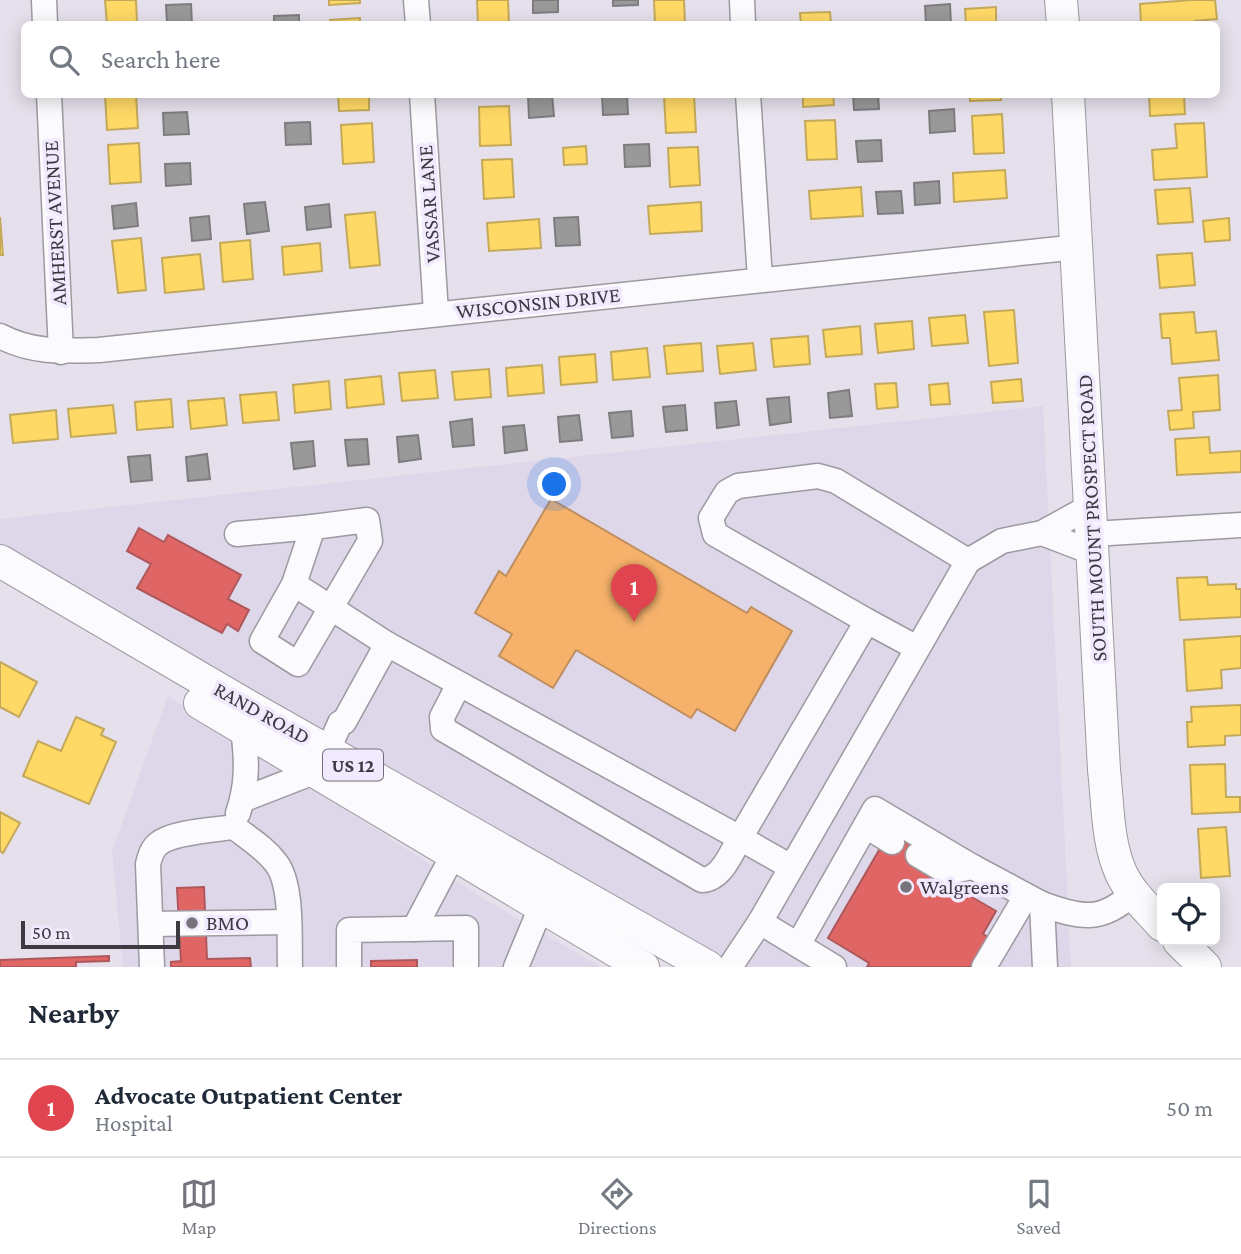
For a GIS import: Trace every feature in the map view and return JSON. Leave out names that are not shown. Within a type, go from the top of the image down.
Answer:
[{"type":"main road","points":[[1061,0],[1063,21]]},
{"type":"main road","name":"SOUTH MOUNT PROSPECT ROAD","points":[[1068,98],[1104,770],[1112,845],[1121,873],[1133,893],[1157,919]]},
{"type":"main road","name":"RAND ROAD","points":[[0,561],[321,761],[453,855],[643,967]]},
{"type":"main road","name":"RAND ROAD","points":[[0,585],[243,729],[321,761],[708,967]]},
{"type":"main road","points":[[1183,946],[1205,967]]},
{"type":"main road","points":[[609,947],[635,967]]},
{"type":"street","points":[[44,0],[45,21]]},
{"type":"street","points":[[416,0],[418,21]]},
{"type":"street","points":[[742,0],[743,21]]},
{"type":"street","name":"AMHERST AVENUE","points":[[49,98],[61,352]]},
{"type":"street","name":"VASSAR LANE","points":[[422,98],[436,313]]},
{"type":"street","points":[[748,98],[760,279]]},
{"type":"street","name":"WISCONSIN DRIVE","points":[[0,336],[30,349],[61,352],[99,350],[1077,247]]},
{"type":"street","points":[[917,648],[715,534],[711,518],[727,492],[738,486],[818,476],[836,481],[968,561]]},
{"type":"street","points":[[237,534],[367,520],[370,541],[298,664],[262,641],[294,584],[313,527]]},
{"type":"street","points":[[730,967],[760,922],[968,561],[1002,541],[1042,533],[1241,525]]},
{"type":"street","points":[[1042,533],[1093,531]]},
{"type":"street","points":[[294,584],[387,644],[791,867]]},
{"type":"street","points":[[459,684],[442,717],[443,729],[702,880],[710,880],[717,875],[740,838],[867,621]]},
{"type":"street","points":[[242,800],[321,761],[340,723],[344,722],[387,644]]},
{"type":"street","points":[[234,827],[248,763],[243,729]]},
{"type":"street","points":[[798,945],[875,809],[973,867],[1034,900],[1064,912],[1094,915],[1119,906],[1133,893]]},
{"type":"street","points":[[866,826],[892,842]]},
{"type":"street","points":[[152,967],[148,864],[150,854],[156,845],[168,839],[234,827],[267,852],[286,881],[290,967]]},
{"type":"street","points":[[414,929],[453,855]]},
{"type":"street","points":[[918,855],[947,872],[973,867]]},
{"type":"street","points":[[984,967],[1034,900]]},
{"type":"street","points":[[1034,900],[1045,967]]},
{"type":"street","points":[[516,967],[541,907]]},
{"type":"street","points":[[151,924],[288,922]]},
{"type":"street","points":[[760,922],[834,967]]},
{"type":"street","points":[[349,967],[349,930],[466,928],[466,967]]},
{"type":"shaded area","points":[[1043,406],[1071,967],[731,967],[0,549],[0,519]]},
{"type":"shaded area","points":[[168,696],[484,899],[601,967],[123,967],[112,851]]},
{"type":"building: Homes","points":[[105,0],[136,0],[137,21],[107,21]]},
{"type":"building: Homes","points":[[329,0],[360,0],[360,3],[329,5]]},
{"type":"building: Homes","points":[[477,0],[508,0],[509,21],[478,21]]},
{"type":"building: Homes","points":[[654,0],[684,0],[685,21],[655,21]]},
{"type":"building: Homes","points":[[1215,0],[1217,19],[1141,21],[1140,4]]},
{"type":"building: Homes","points":[[996,7],[996,21],[966,21],[965,9]]},
{"type":"building: Homes","points":[[830,12],[831,21],[801,21],[800,13]]},
{"type":"building: Homes","points":[[360,18],[360,21],[330,20]]},
{"type":"building: Homes","points":[[105,98],[136,98],[138,128],[107,130]]},
{"type":"building: Homes","points":[[338,98],[369,98],[369,110],[339,111]]},
{"type":"building: Homes","points":[[664,98],[694,98],[696,132],[666,133]]},
{"type":"building: Homes","points":[[803,98],[833,98],[834,105],[803,107]]},
{"type":"building: Homes","points":[[970,98],[1001,98],[1001,100],[970,101]]},
{"type":"building: Homes","points":[[1149,98],[1184,98],[1185,114],[1150,116]]},
{"type":"building: Homes","points":[[509,106],[511,145],[480,146],[479,107]]},
{"type":"building: Homes","points":[[1002,114],[1004,153],[974,154],[972,116]]},
{"type":"building: Homes","points":[[835,120],[837,159],[807,160],[805,121]]},
{"type":"building: Homes","points":[[372,123],[374,162],[343,164],[341,125]]},
{"type":"building: Homes","points":[[1204,123],[1207,177],[1154,180],[1152,150],[1177,148],[1175,124]]},
{"type":"building: Homes","points":[[139,143],[141,182],[110,184],[108,145]]},
{"type":"building: Homes","points":[[586,146],[587,164],[564,165],[563,148]]},
{"type":"building: Homes","points":[[698,147],[700,185],[670,187],[668,148]]},
{"type":"building: Homes","points":[[512,159],[514,197],[484,199],[482,160]]},
{"type":"building: Homes","points":[[1005,170],[1007,198],[954,202],[953,173]]},
{"type":"building: Homes","points":[[861,187],[863,216],[811,219],[809,191]]},
{"type":"building: Homes","points":[[1190,188],[1193,222],[1158,224],[1155,190]]},
{"type":"building: Homes","points":[[701,202],[702,231],[650,234],[648,206]]},
{"type":"building: Homes","points":[[375,212],[380,265],[350,268],[345,215]]},
{"type":"building: Homes","points":[[0,217],[3,255],[0,255]]},
{"type":"building: Homes","points":[[1229,218],[1230,240],[1205,242],[1203,221]]},
{"type":"building: Homes","points":[[539,219],[541,248],[489,251],[487,223]]},
{"type":"building: Homes","points":[[141,238],[146,290],[118,293],[112,241]]},
{"type":"building: Homes","points":[[250,240],[253,279],[223,282],[220,243]]},
{"type":"building: Homes","points":[[320,243],[322,271],[284,275],[282,247]]},
{"type":"building: Homes","points":[[1192,253],[1195,285],[1160,288],[1157,255]]},
{"type":"building: Homes","points":[[200,254],[204,289],[165,293],[162,258]]},
{"type":"building: Homes","points":[[1014,310],[1018,363],[989,366],[984,312]]},
{"type":"building: Homes","points":[[1194,312],[1196,333],[1216,331],[1219,360],[1172,364],[1170,338],[1162,338],[1160,314]]},
{"type":"building: Homes","points":[[965,315],[968,343],[932,346],[929,318]]},
{"type":"building: Homes","points":[[912,321],[914,349],[878,353],[875,324]]},
{"type":"building: Homes","points":[[860,326],[862,354],[826,357],[823,330]]},
{"type":"building: Homes","points":[[808,336],[810,364],[774,367],[771,339]]},
{"type":"building: Homes","points":[[701,343],[703,371],[667,374],[664,346]]},
{"type":"building: Homes","points":[[753,343],[756,370],[720,374],[717,346]]},
{"type":"building: Homes","points":[[647,348],[650,377],[613,380],[611,352]]},
{"type":"building: Homes","points":[[595,354],[597,382],[561,385],[559,357]]},
{"type":"building: Homes","points":[[542,365],[544,393],[508,396],[506,368]]},
{"type":"building: Homes","points":[[489,369],[491,397],[455,400],[452,372]]},
{"type":"building: Homes","points":[[435,370],[438,398],[402,401],[399,373]]},
{"type":"building: Homes","points":[[1218,375],[1220,410],[1193,412],[1194,428],[1170,430],[1168,411],[1182,410],[1179,378]]},
{"type":"building: Homes","points":[[381,376],[384,404],[347,408],[345,380]]},
{"type":"building: Homes","points":[[1021,379],[1023,401],[993,403],[991,382]]},
{"type":"building: Homes","points":[[329,381],[331,409],[295,413],[293,385]]},
{"type":"building: Homes","points":[[896,383],[898,407],[877,409],[875,384]]},
{"type":"building: Homes","points":[[948,383],[950,404],[931,405],[929,385]]},
{"type":"building: Homes","points":[[276,392],[279,420],[243,423],[240,395]]},
{"type":"building: Homes","points":[[224,398],[227,425],[191,429],[188,401]]},
{"type":"building: Homes","points":[[171,399],[173,427],[137,430],[135,402]]},
{"type":"building: Homes","points":[[113,405],[116,433],[71,437],[68,409]]},
{"type":"building: Homes","points":[[56,410],[58,439],[13,443],[10,415]]},
{"type":"building: Homes","points":[[1209,437],[1210,453],[1241,451],[1241,472],[1177,475],[1175,439]]},
{"type":"building: Homes","points":[[1207,577],[1208,585],[1236,584],[1236,589],[1241,589],[1241,617],[1180,620],[1177,578]]},
{"type":"building: Homes","points":[[1241,636],[1241,668],[1221,670],[1222,688],[1187,691],[1184,640]]},
{"type":"building: Homes","points":[[0,662],[37,682],[19,717],[0,707]]},
{"type":"building: Homes","points":[[1241,705],[1241,735],[1225,736],[1225,745],[1188,747],[1187,722],[1192,722],[1191,707]]},
{"type":"building: Homes","points":[[76,717],[104,729],[101,735],[116,742],[89,804],[23,776],[38,741],[61,751]]},
{"type":"building: Homes","points":[[1225,764],[1226,797],[1240,797],[1240,812],[1192,814],[1190,765]]},
{"type":"building: Homes","points":[[0,812],[20,823],[3,853],[0,851]]},
{"type":"building: Homes","points":[[1226,827],[1230,876],[1201,878],[1198,829]]},
{"type":"building: Shops","points":[[139,528],[164,542],[168,535],[241,575],[228,599],[249,610],[238,631],[227,624],[222,633],[137,588],[151,564],[127,551]]},
{"type":"building: Shops","name":"Walgreens","points":[[897,833],[922,847],[913,863],[996,911],[983,934],[988,937],[970,967],[867,967],[869,963],[828,938],[882,845]]},
{"type":"building: Shops","name":"BMO","points":[[204,887],[207,959],[250,958],[251,967],[171,967],[171,962],[181,961],[177,888]]},
{"type":"building: Shops","points":[[109,956],[109,961],[76,962],[76,967],[0,967],[0,960]]},
{"type":"building: Shops","points":[[417,960],[417,967],[371,967],[371,961]]},
{"type":"building: Health","points":[[551,499],[747,613],[751,607],[792,631],[735,731],[697,709],[691,718],[576,650],[553,688],[499,656],[512,634],[475,613],[499,571],[506,576]]},
{"type":"building: Industry","points":[[533,0],[558,0],[558,12],[533,13]]},
{"type":"building: Industry","points":[[613,0],[638,0],[638,5],[613,6]]},
{"type":"building: Industry","points":[[191,4],[192,21],[167,21],[166,5]]},
{"type":"building: Industry","points":[[950,4],[951,21],[926,21],[925,6]]},
{"type":"building: Industry","points":[[299,15],[299,21],[274,21],[274,16]]},
{"type":"building: Industry","points":[[528,98],[552,98],[554,116],[529,118]]},
{"type":"building: Industry","points":[[602,98],[627,98],[628,114],[603,115]]},
{"type":"building: Industry","points":[[853,98],[878,98],[879,109],[854,110]]},
{"type":"building: Industry","points":[[954,109],[955,131],[930,133],[929,111]]},
{"type":"building: Industry","points":[[187,112],[189,134],[164,135],[163,113]]},
{"type":"building: Industry","points":[[310,122],[311,144],[286,145],[285,123]]},
{"type":"building: Industry","points":[[881,140],[882,161],[858,162],[856,141]]},
{"type":"building: Industry","points":[[649,144],[650,166],[625,167],[624,145]]},
{"type":"building: Industry","points":[[190,163],[191,184],[166,186],[165,164]]},
{"type":"building: Industry","points":[[939,181],[940,203],[915,205],[914,183]]},
{"type":"building: Industry","points":[[901,191],[903,213],[878,214],[876,192]]},
{"type":"building: Industry","points":[[265,202],[269,231],[247,234],[244,204]]},
{"type":"building: Industry","points":[[136,203],[138,226],[114,229],[112,206]]},
{"type":"building: Industry","points":[[329,204],[331,227],[307,230],[305,207]]},
{"type":"building: Industry","points":[[209,216],[211,239],[192,241],[190,218]]},
{"type":"building: Industry","points":[[578,217],[580,245],[556,246],[554,218]]},
{"type":"building: Industry","points":[[849,390],[852,416],[830,418],[828,393]]},
{"type":"building: Industry","points":[[789,397],[791,422],[770,425],[767,399]]},
{"type":"building: Industry","points":[[736,401],[739,425],[717,428],[715,403]]},
{"type":"building: Industry","points":[[685,405],[687,430],[666,432],[663,407]]},
{"type":"building: Industry","points":[[631,411],[633,436],[612,438],[609,413]]},
{"type":"building: Industry","points":[[579,415],[582,440],[560,442],[558,417]]},
{"type":"building: Industry","points":[[472,419],[474,445],[453,447],[450,422]]},
{"type":"building: Industry","points":[[524,425],[527,450],[505,453],[503,427]]},
{"type":"building: Industry","points":[[418,435],[421,459],[399,462],[397,437]]},
{"type":"building: Industry","points":[[367,439],[369,464],[348,466],[345,440]]},
{"type":"building: Industry","points":[[313,441],[315,466],[294,469],[291,443]]},
{"type":"building: Industry","points":[[207,454],[210,479],[188,481],[186,457]]},
{"type":"building: Industry","points":[[150,455],[152,480],[131,482],[128,457]]},
{"type":"place","name":"Advocate Outpatient Center","points":[[634,622]]},
{"type":"place","name":"Walgreens","points":[[906,887]]},
{"type":"place","name":"BMO","points":[[192,923]]}]
